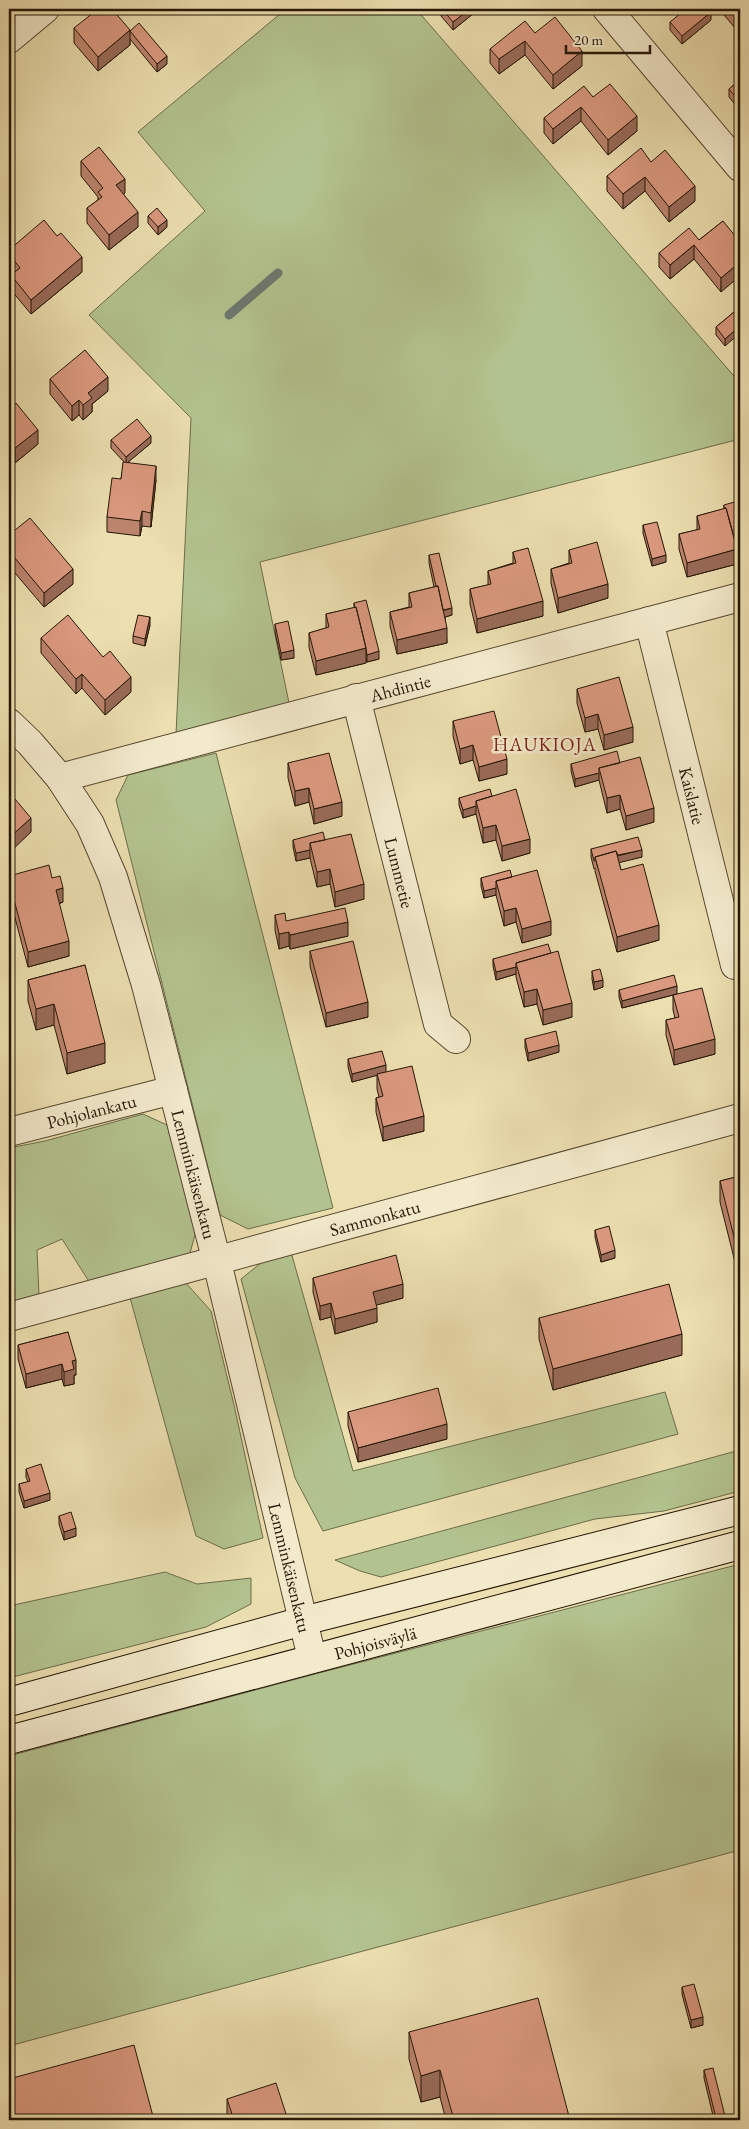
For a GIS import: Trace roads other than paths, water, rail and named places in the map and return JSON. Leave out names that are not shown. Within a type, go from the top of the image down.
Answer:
[{"type":"street","points":[[9,39],[45,9]]},
{"type":"street","points":[[607,9],[740,167]]},
{"type":"street","name":"Ahdintie","points":[[60,778],[740,597]]},
{"type":"street","name":"Kaislatie","points":[[650,621],[735,965],[740,966]]},
{"type":"street","name":"Lummetie","points":[[356,698],[438,1024],[456,1039]]},
{"type":"street","name":"Lemminkäisenkatu","points":[[9,723],[30,743],[60,778],[90,824],[113,877],[146,984],[217,1262],[312,1658]]},
{"type":"street","name":"Pohjolankatu","points":[[9,1132],[173,1090]]},
{"type":"street","name":"Sammonkatu","points":[[9,1317],[217,1262],[740,1118]]},
{"type":"street","name":"Pohjoisväylä","points":[[9,1702],[303,1621],[740,1510]]},
{"type":"street","name":"Pohjoisväylä","points":[[9,1740],[740,1544]]},
{"type":"waterway","points":[[229,315],[278,273]]},
{"type":"district","name":"HAUKIOJA","points":[[545,744]]}]
